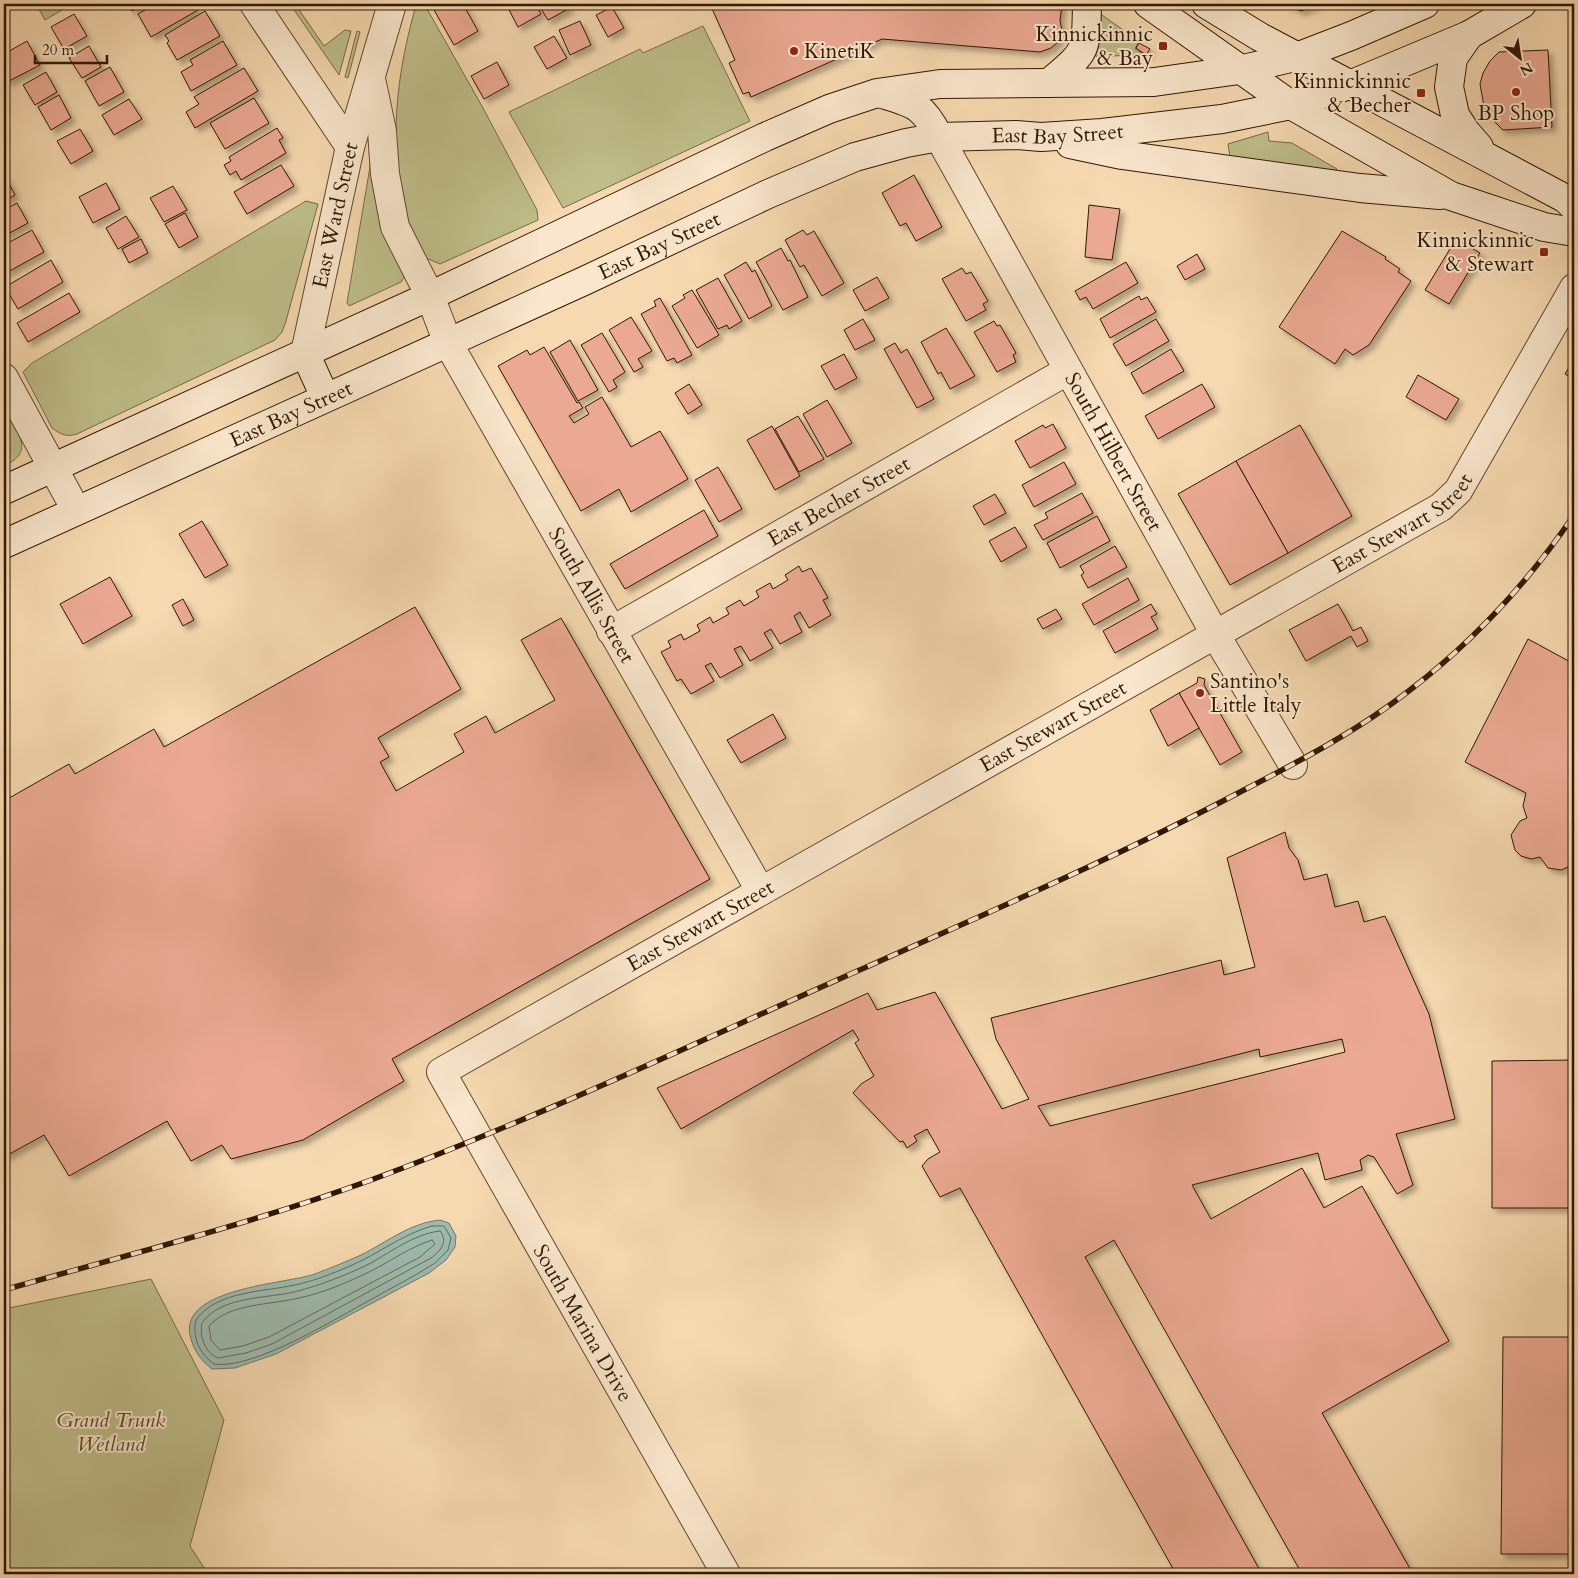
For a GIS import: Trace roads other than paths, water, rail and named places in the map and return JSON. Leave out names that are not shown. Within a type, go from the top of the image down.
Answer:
[{"type":"main road","points":[[254,4],[350,147]]},
{"type":"main road","name":"East Ward Street","points":[[305,353],[350,147],[392,4]]},
{"type":"main road","points":[[1049,83],[1080,57],[1086,43],[1087,4]]},
{"type":"main road","points":[[1148,4],[1291,105],[1452,196],[1544,227],[1574,232]]},
{"type":"main road","points":[[1206,4],[1260,36],[1566,199],[1574,207]]},
{"type":"main road","points":[[4,490],[430,296],[765,137],[829,109],[877,93],[940,84],[1154,82],[1240,70],[1299,56],[1351,36],[1424,4]]},
{"type":"main road","points":[[1352,84],[1469,35],[1522,4]]},
{"type":"main road","points":[[1469,35],[1453,58],[1450,94],[1455,115],[1486,156]]},
{"type":"main road","name":"East Ward Street","points":[[371,79],[382,131],[385,174],[395,227],[430,296]]},
{"type":"main road","name":"East Bay Street","points":[[4,544],[325,397],[448,343],[768,194],[855,157],[906,142],[939,137],[1016,135],[1041,137],[1118,131],[1222,119],[1291,105],[1352,84]]},
{"type":"main road","name":"South Hilbert Street","points":[[877,93],[913,104],[928,116],[1215,634],[1293,765]]},
{"type":"main road","points":[[1041,137],[1122,155],[1360,188],[1452,196]]},
{"type":"main road","name":"East Stewart Street","points":[[441,1072],[1441,506],[1458,491],[1574,288]]},
{"type":"main road","name":"South Allis Street","points":[[430,296],[448,343],[760,890]]},
{"type":"main road","points":[[305,353],[325,397]]},
{"type":"main road","name":"East Becher Street","points":[[611,631],[1068,371]]},
{"type":"main road","points":[[4,378],[76,510]]},
{"type":"main road","name":"South Marina Drive","points":[[441,1072],[726,1574]]},
{"type":"water","points":[[440,1220],[449,1223],[456,1236],[455,1247],[446,1260],[429,1273],[276,1354],[235,1368],[212,1369],[195,1350],[190,1335],[191,1319],[201,1307],[218,1298],[238,1291],[315,1274],[361,1255],[409,1229]]},
{"type":"railway","points":[[4,1290],[280,1211],[434,1156],[560,1104],[1011,902],[1196,815],[1329,744],[1391,705],[1434,671],[1499,609],[1538,563],[1574,515]]},
{"type":"place","name":"Kinnickinnic & Bay","points":[[1163,46]]},
{"type":"place","name":"KinetiK","points":[[794,51]]},
{"type":"place","name":"BP Shop","points":[[1516,92]]},
{"type":"place","name":"Kinnickinnic & Becher","points":[[1421,93]]},
{"type":"place","name":"Kinnickinnic & Stewart","points":[[1544,252]]},
{"type":"place","name":"Santino's Little Italy","points":[[1200,693]]},
{"type":"park label","name":"Grand Trunk Wetland","points":[[111,1432]]}]
